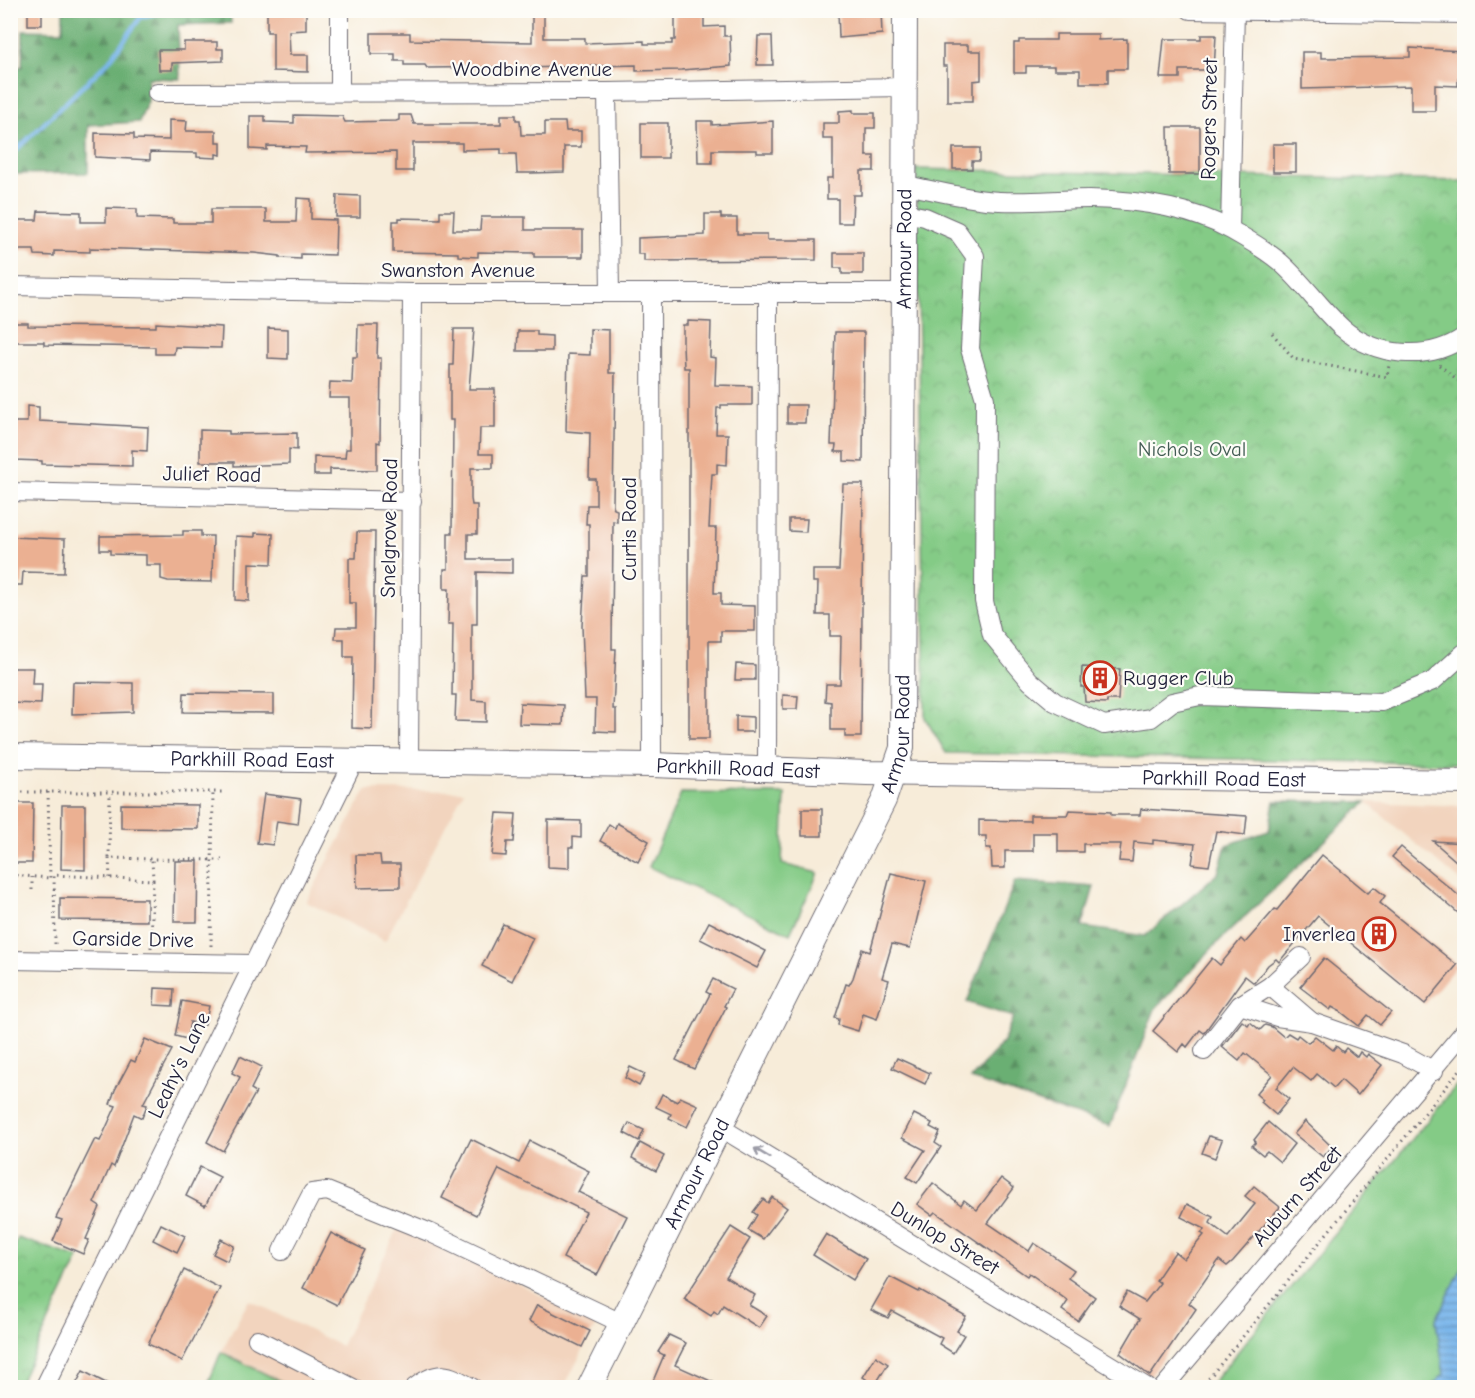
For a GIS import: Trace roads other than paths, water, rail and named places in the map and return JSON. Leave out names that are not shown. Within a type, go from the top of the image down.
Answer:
[{"type":"main road","name":"Armour Road","points":[[589,1388],[718,1126],[884,800],[902,748],[905,10]]},
{"type":"main road","name":"Parkhill Road East","points":[[10,756],[652,765],[894,773],[1464,782]]},
{"type":"street","points":[[340,10],[340,90]]},
{"type":"street","points":[[1190,10],[1464,14]]},
{"type":"street","name":"Rogers Street","points":[[1230,229],[1235,11]]},
{"type":"street","name":"Woodbine Avenue","points":[[157,93],[340,90],[607,92],[906,87]]},
{"type":"street","points":[[607,92],[610,293]]},
{"type":"street","points":[[906,185],[986,200],[1038,202],[1090,200],[1159,205],[1195,215],[1230,229],[1279,261],[1343,329],[1366,343],[1391,352],[1426,354],[1464,337]]},
{"type":"street","points":[[905,213],[925,217],[957,231],[975,256],[970,349],[985,399],[984,601],[992,635],[1030,681],[1055,702],[1104,725],[1151,718],[1172,702],[1200,696],[1382,702],[1433,681],[1464,653]]},
{"type":"street","name":"Swanston Avenue","points":[[10,286],[412,293],[905,293]]},
{"type":"street","points":[[767,768],[768,292]]},
{"type":"street","name":"Snelgrove Road","points":[[409,762],[412,293]]},
{"type":"street","name":"Curtis Road","points":[[651,293],[652,765]]},
{"type":"street","name":"Juliet Road","points":[[10,492],[412,501]]},
{"type":"street","name":"Leahy's Lane","points":[[44,1388],[354,761]]},
{"type":"street","points":[[1204,1051],[1240,1005],[1270,986],[1301,957]]},
{"type":"street","name":"Garside Drive","points":[[10,960],[254,964]]},
{"type":"street","points":[[1270,986],[1312,1022]]},
{"type":"street","points":[[1240,1005],[1277,1017],[1312,1022],[1402,1054],[1434,1071]]},
{"type":"street","name":"Auburn Street","points":[[1163,1388],[1434,1071],[1464,1032]]},
{"type":"street","name":"Dunlop Street","points":[[718,1126],[1148,1388]]},
{"type":"street","points":[[282,1251],[312,1192],[327,1191],[431,1233],[621,1323]]},
{"type":"street","points":[[257,1339],[353,1388]]},
{"type":"street","points":[[414,1388],[427,1377],[448,1373],[472,1388]]},
{"type":"water","points":[[1464,1264],[1464,1387],[1431,1387],[1444,1374],[1436,1320]]},
{"type":"waterway","points":[[10,156],[109,61],[141,17],[168,10]]},
{"type":"place","name":"Rugger Club","points":[[1100,678]]},
{"type":"place","name":"Inverlea","points":[[1379,934]]},
{"type":"park label","name":"Nichols Oval","points":[[1192,449]]}]
